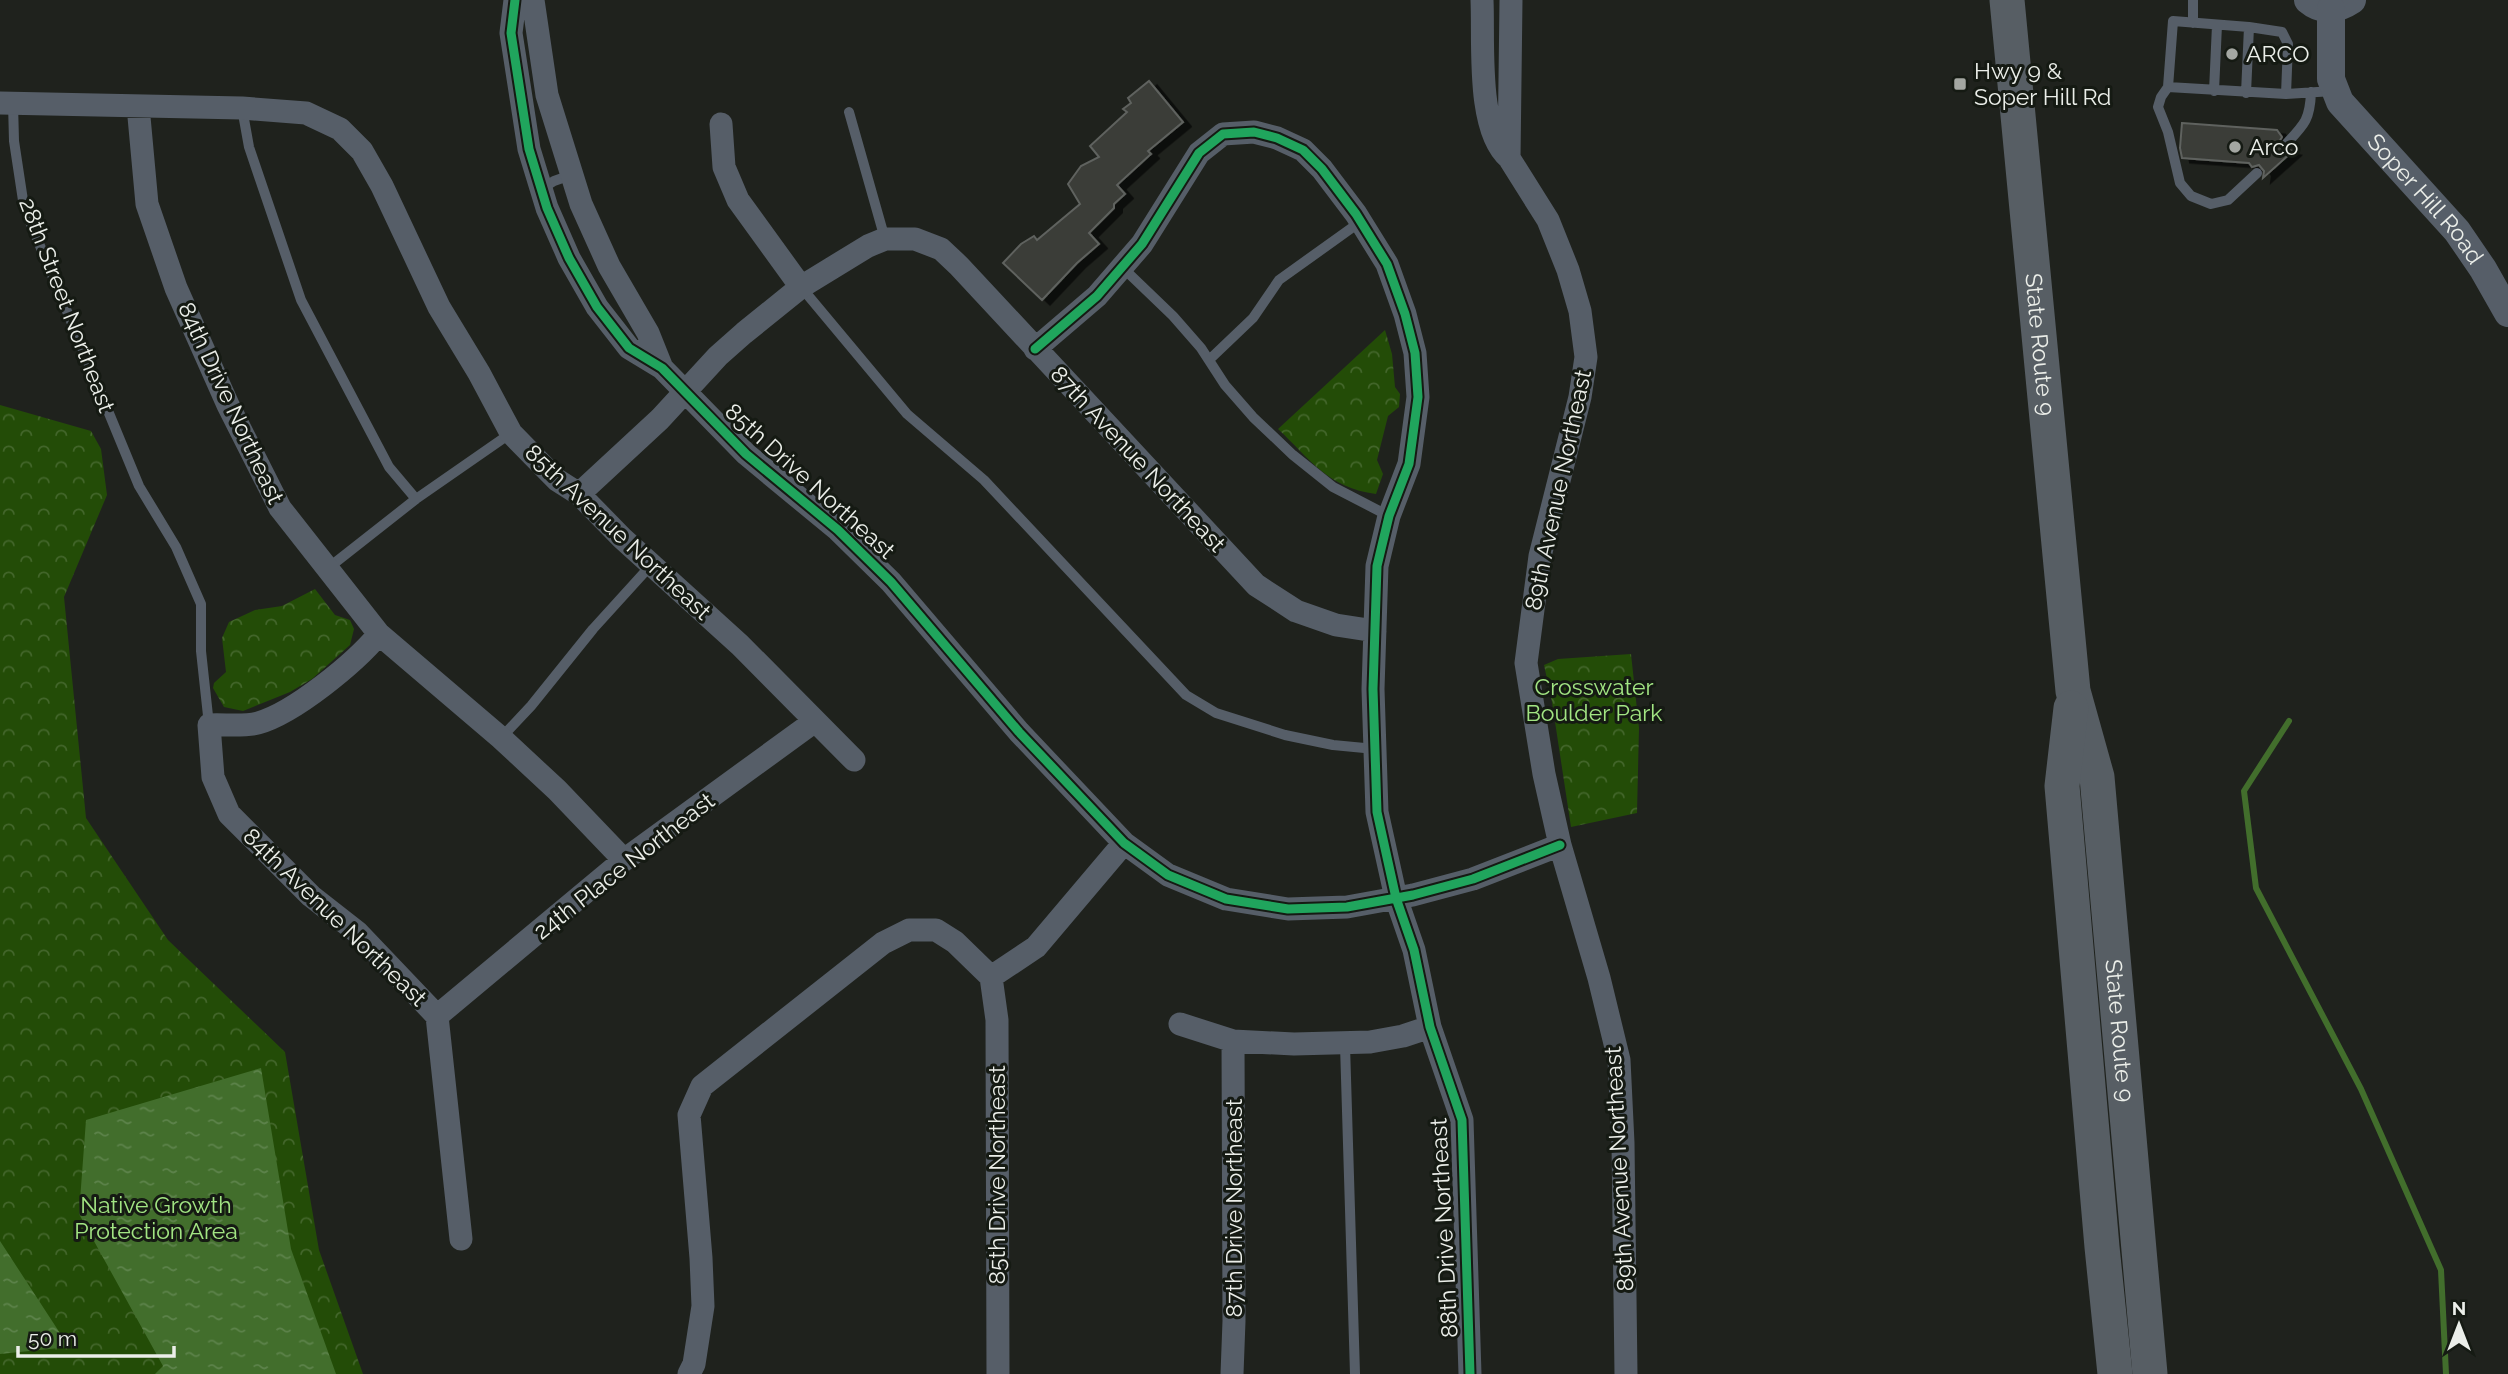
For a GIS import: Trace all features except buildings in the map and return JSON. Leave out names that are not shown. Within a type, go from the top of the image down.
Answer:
[{"type":"main road","name":"State Route 9","points":[[2007,0],[2073,691],[2097,777],[2150,1374]]},
{"type":"main road","name":"State Route 9","points":[[2073,691],[2062,786],[2115,1374]]},
{"type":"street","name":"85th Drive Northeast","points":[[515,0],[511,33],[529,149],[541,189],[569,258],[597,307],[629,348],[662,368],[746,454],[838,530],[891,582],[1019,732],[1124,843],[1168,875],[1226,899],[1288,909],[1347,907],[1396,898],[1473,879],[1560,845]]},
{"type":"street","name":"85th Drive Northeast","points":[[533,0],[547,95],[581,204],[609,266],[649,333],[662,368]]},
{"type":"street","name":"89th Avenue Northeast","points":[[1482,0],[1489,119],[1501,151],[1509,158],[1548,220],[1568,270],[1580,312],[1586,357],[1580,397],[1540,556],[1526,663],[1544,774],[1560,845],[1599,978],[1619,1060],[1626,1374]]},
{"type":"street","points":[[1509,158],[1511,0]]},
{"type":"street","points":[[2323,91],[2331,79],[2330,3]]},
{"type":"street","name":"Soper Hill Road","points":[[2323,91],[2340,102],[2457,231],[2508,313]]},
{"type":"street","name":"28th Street Northeast","points":[[7,103],[242,108],[306,113],[340,129]]},
{"type":"street","name":"84th Drive Northeast","points":[[138,106],[147,204],[177,288],[228,405],[280,508],[379,634],[501,738],[557,790],[624,860]]},
{"type":"street","points":[[721,124],[724,167],[738,200],[801,287]]},
{"type":"street","name":"85th Avenue Northeast","points":[[340,129],[362,151],[382,186],[439,307],[511,432],[557,480],[579,494],[740,645],[854,760]]},
{"type":"street","name":"88th Drive Northeast","points":[[1035,349],[1097,296],[1142,244],[1199,153],[1223,134],[1254,132],[1277,138],[1303,150],[1322,169],[1387,264],[1405,314],[1415,353],[1418,397],[1409,464],[1389,516],[1377,566],[1373,689],[1377,812],[1396,898],[1414,950],[1430,1027],[1462,1120],[1470,1374]]},
{"type":"street","points":[[579,494],[644,434],[718,356],[801,287],[867,246],[885,239]]},
{"type":"street","name":"87th Avenue Northeast","points":[[885,239],[915,239],[941,249],[1256,585],[1296,611],[1336,625],[1376,631]]},
{"type":"street","points":[[209,725],[257,723],[296,705],[363,653],[379,634]]},
{"type":"street","name":"24th Place Northeast","points":[[437,1016],[624,860],[815,721]]},
{"type":"street","name":"84th Avenue Northeast","points":[[209,725],[213,777],[229,814],[311,896],[357,932],[437,1016],[461,1239]]},
{"type":"street","points":[[689,1374],[694,1364],[703,1306],[689,1115],[702,1086],[883,943],[909,930],[936,930],[955,942],[991,976],[1036,947],[1124,843]]},
{"type":"street","name":"85th Drive Northeast","points":[[991,976],[997,1020],[998,1374]]},
{"type":"street","points":[[1180,1024],[1233,1041],[1345,1045],[1403,1036],[1430,1027]]},
{"type":"street","name":"87th Drive Northeast","points":[[1232,1374],[1233,1041]]},
{"type":"lane","points":[[2193,0],[2193,23]]},
{"type":"lane","points":[[2257,173],[2228,200],[2211,204],[2191,196],[2180,183],[2168,132],[2158,107],[2168,87],[2173,21],[2282,32],[2288,44],[2286,94]]},
{"type":"lane","points":[[2214,91],[2217,25]]},
{"type":"lane","points":[[2246,93],[2249,27]]},
{"type":"lane","points":[[2168,87],[2246,93],[2323,91]]},
{"type":"lane","points":[[2287,143],[2306,123],[2323,91]]},
{"type":"lane","name":"28th Street Northeast","points":[[7,103],[24,207],[139,486],[176,547],[201,604],[201,652],[209,725]]},
{"type":"lane","points":[[242,108],[249,147],[301,300],[388,467],[416,499]]},
{"type":"lane","points":[[849,112],[885,239]]},
{"type":"lane","points":[[541,189],[571,175]]},
{"type":"lane","points":[[1209,359],[1253,318],[1279,280],[1360,222]]},
{"type":"lane","points":[[1122,267],[1173,316],[1209,359],[1225,386],[1293,455],[1333,487],[1389,516]]},
{"type":"lane","points":[[801,287],[907,414],[984,480],[1186,695],[1216,713],[1285,735],[1333,745],[1375,749]]},
{"type":"lane","points":[[327,569],[416,499],[511,432]]},
{"type":"lane","points":[[501,738],[652,564]]},
{"type":"lane","points":[[1345,1045],[1352,1197],[1355,1374]]},
{"type":"green space","points":[[1385,330],[1392,354],[1395,387],[1400,394],[1399,407],[1388,416],[1377,460],[1383,474],[1376,494],[1359,491],[1332,479],[1278,429]]},
{"type":"green space","name":"Native Growth Protection Area","points":[[0,405],[91,431],[101,449],[107,495],[64,597],[86,818],[168,940],[285,1052],[319,1250],[363,1374],[0,1374]]},
{"type":"green space","points":[[315,589],[335,615],[350,620],[354,629],[350,645],[312,679],[290,692],[243,711],[224,707],[213,688],[214,683],[226,672],[222,638],[229,622],[255,610],[282,606]]},
{"type":"green space","name":"Crosswater Boulder Park","points":[[1631,654],[1639,728],[1637,813],[1571,827],[1544,665],[1558,659]]},
{"type":"water","points":[[261,1068],[291,1249],[336,1374],[155,1374],[163,1366],[79,1214],[86,1120]]},
{"type":"water","points":[[0,1241],[69,1347],[0,1354]]},
{"type":"waterway","points":[[2289,721],[2244,791],[2256,888],[2361,1089],[2441,1270],[2446,1374]]},
{"type":"cycle path","points":[[515,0],[511,33],[529,149],[547,208],[569,258],[597,307],[629,348],[662,368],[746,454],[838,530],[891,582],[1019,732],[1124,843],[1168,875],[1226,899],[1288,909],[1347,907],[1413,895],[1473,879],[1560,845]]},
{"type":"cycle path","points":[[1035,349],[1097,296],[1142,244],[1199,153],[1223,134],[1254,132],[1277,138],[1303,150],[1322,169],[1356,214],[1387,264],[1405,314],[1415,353],[1418,397],[1409,464],[1389,516],[1377,566],[1373,689],[1377,812],[1396,898],[1414,950],[1430,1027],[1462,1120],[1470,1374]]},
{"type":"place","name":"ARCO","points":[[2232,54]]},
{"type":"place","name":"Hwy 9 & Soper Hill Rd","points":[[1960,84]]},
{"type":"place","name":"Arco","points":[[2235,147]]}]
